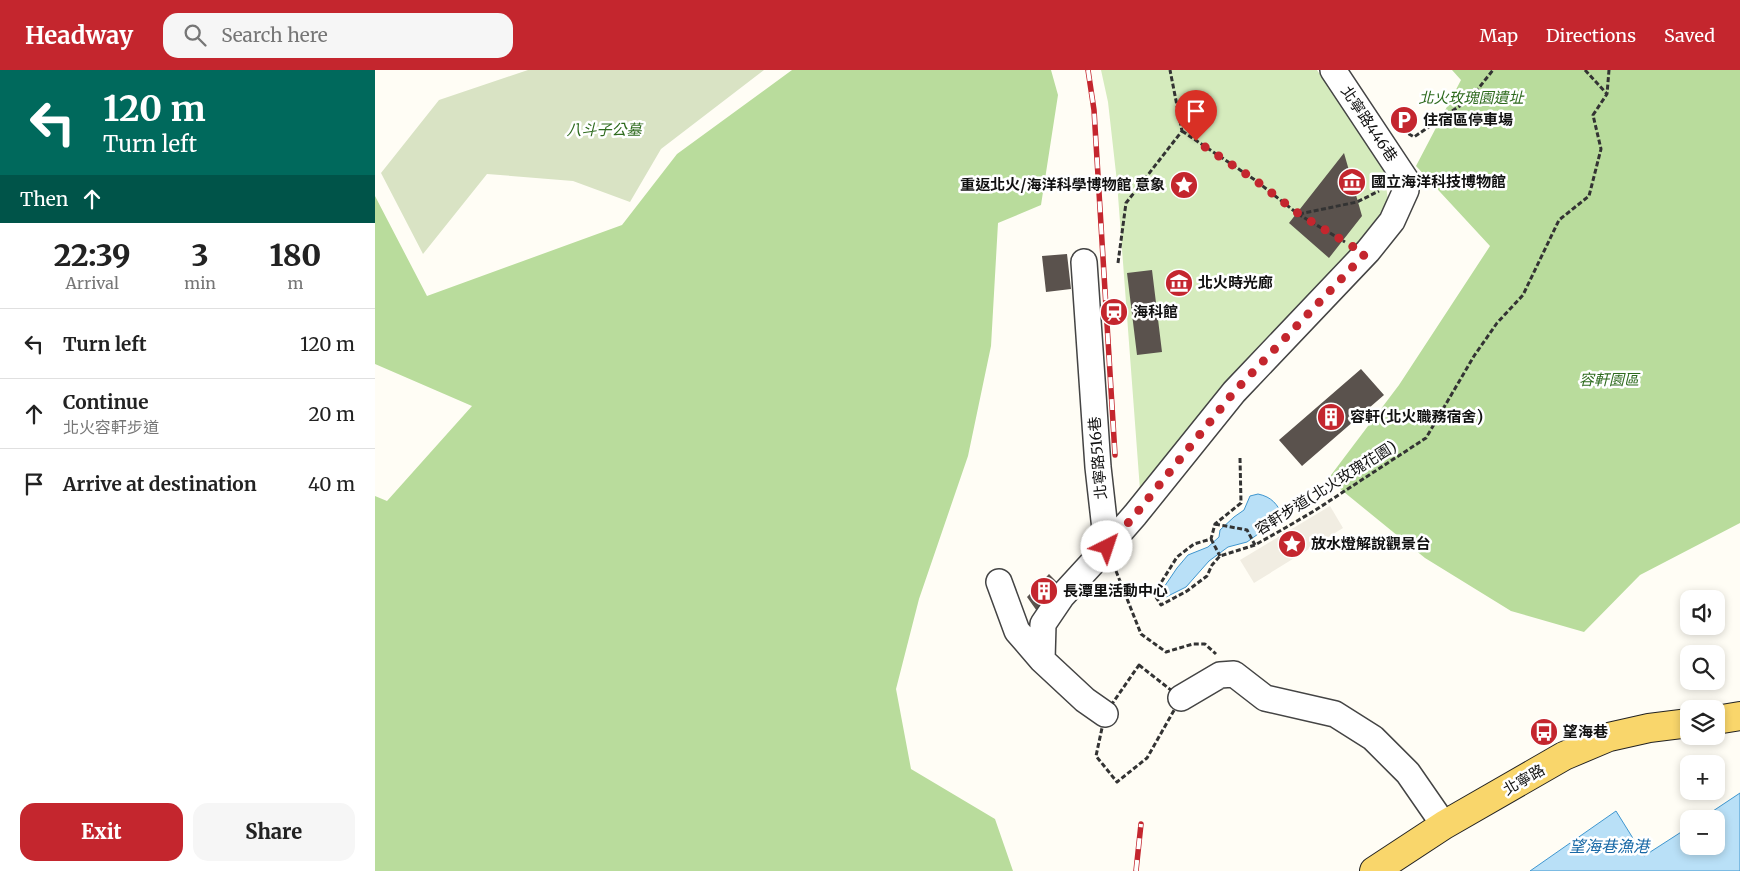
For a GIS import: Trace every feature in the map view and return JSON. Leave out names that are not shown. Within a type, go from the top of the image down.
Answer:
[{"type":"main road","points":[[1725,718],[1740,716]]},
{"type":"main road","name":"北寧路","points":[[1373,871],[1444,826],[1564,756],[1609,737],[1649,728],[1680,724]]},
{"type":"lane","name":"北寧路446巷","points":[[1333,70],[1406,180]]},
{"type":"lane","points":[[1042,660],[1043,624],[1062,596],[1135,515],[1234,392],[1365,254],[1392,221],[1406,190],[1406,180]]},
{"type":"lane","name":"北寧路516巷","points":[[1084,262],[1098,467],[1107,547]]},
{"type":"lane","points":[[999,582],[1017,631],[1042,660],[1085,700],[1105,714]]},
{"type":"lane","points":[[1181,698],[1220,675],[1234,674],[1265,698],[1335,714],[1373,738],[1409,773],[1444,826]]},
{"type":"path","points":[[1169,70],[1182,131],[1255,180],[1299,214],[1365,254]]},
{"type":"path","points":[[1401,129],[1414,137],[1470,99],[1493,70]]},
{"type":"path","points":[[1585,70],[1607,94]]},
{"type":"path","points":[[1607,94],[1609,70]]},
{"type":"path","name":"容軒步道(北火玫瑰花園)","points":[[1220,556],[1255,545],[1314,511],[1426,438],[1474,356],[1497,323],[1523,295],[1559,220],[1589,196],[1601,149],[1593,116],[1607,94]]},
{"type":"path","points":[[1118,263],[1126,203],[1182,131]]},
{"type":"path","points":[[1299,214],[1357,202],[1406,180]]},
{"type":"path","points":[[1211,540],[1193,544],[1177,558],[1154,594],[1161,604],[1187,591],[1207,576],[1220,556],[1211,540],[1215,524],[1241,504],[1240,458]]},
{"type":"path","points":[[1215,524],[1247,530],[1255,545]]},
{"type":"path","points":[[1107,547],[1141,634],[1166,652],[1193,644],[1205,644],[1220,658],[1229,674]]},
{"type":"path","points":[[1139,665],[1181,698],[1147,758],[1117,782],[1096,756],[1105,714],[1139,665]]},
{"type":"green space","name":"八斗子公墓","points":[[528,70],[764,70],[661,149],[630,202],[573,181],[487,174],[423,254],[381,173],[439,100]]},
{"type":"green space","points":[[792,70],[1051,70],[1058,95],[1041,205],[998,223],[991,346],[968,456],[919,599],[896,689],[911,769],[995,819],[1013,871],[375,871],[375,496],[387,501],[472,406],[375,364],[375,196],[427,296],[622,225],[677,154]]},
{"type":"green space","points":[[1101,70],[1317,70],[1384,169],[1388,201],[1370,233],[1140,490],[1117,182],[1108,102]]},
{"type":"green space","name":"容軒園區","points":[[1452,70],[1740,70],[1740,523],[1640,575],[1584,632],[1511,611],[1425,558],[1328,479],[1399,385],[1490,246],[1416,166],[1461,80]]},
{"type":"shaded area","name":"放水燈解說觀景台","points":[[1330,506],[1343,528],[1254,583],[1240,560]]},
{"type":"water","points":[[1258,494],[1267,497],[1273,502],[1283,516],[1247,542],[1228,547],[1209,561],[1186,587],[1166,597],[1160,593],[1188,555],[1208,547],[1219,537],[1220,530],[1244,510],[1250,496]]},
{"type":"water","name":"望海巷漁港","points":[[1740,793],[1740,871],[1530,871],[1616,811],[1644,856],[1680,833],[1680,855],[1725,855],[1725,810],[1714,810]]},
{"type":"building","points":[[1344,153],[1362,216],[1329,258],[1289,223]]},
{"type":"building","points":[[1067,254],[1071,289],[1046,292],[1042,256]]},
{"type":"building","points":[[1152,270],[1162,352],[1137,355],[1127,273]]},
{"type":"building","name":"容軒(北火職務宿舍)","points":[[1361,369],[1384,395],[1302,466],[1279,440]]},
{"type":"building","name":"長潭里活動中心","points":[[1049,574],[1061,586],[1039,614],[1027,597]]},
{"type":"railway","points":[[1088,70],[1094,110],[1115,455]]},
{"type":"railway","points":[[1136,871],[1141,824]]},
{"type":"place","name":"住宿區停車場","points":[[1404,120]]},
{"type":"place","name":"國立海洋科技博物館","points":[[1352,182]]},
{"type":"place","name":"重返北火/海洋科學博物館 意象","points":[[1184,185]]},
{"type":"place","name":"北火時光廊","points":[[1179,283]]},
{"type":"place","name":"海科館","points":[[1114,312]]},
{"type":"place","name":"容軒(北火職務宿舍)","points":[[1331,417]]},
{"type":"place","name":"放水燈解說觀景台","points":[[1292,544]]},
{"type":"place","name":"長潭里活動中心","points":[[1044,591]]},
{"type":"place","name":"望海巷","points":[[1544,732]]},
{"type":"route","points":[[1107,547],[1234,392],[1365,254],[1299,214],[1255,180],[1196,141]]},
{"type":"park label","name":"北火玫瑰園遺址","points":[[1471,98]]}]
